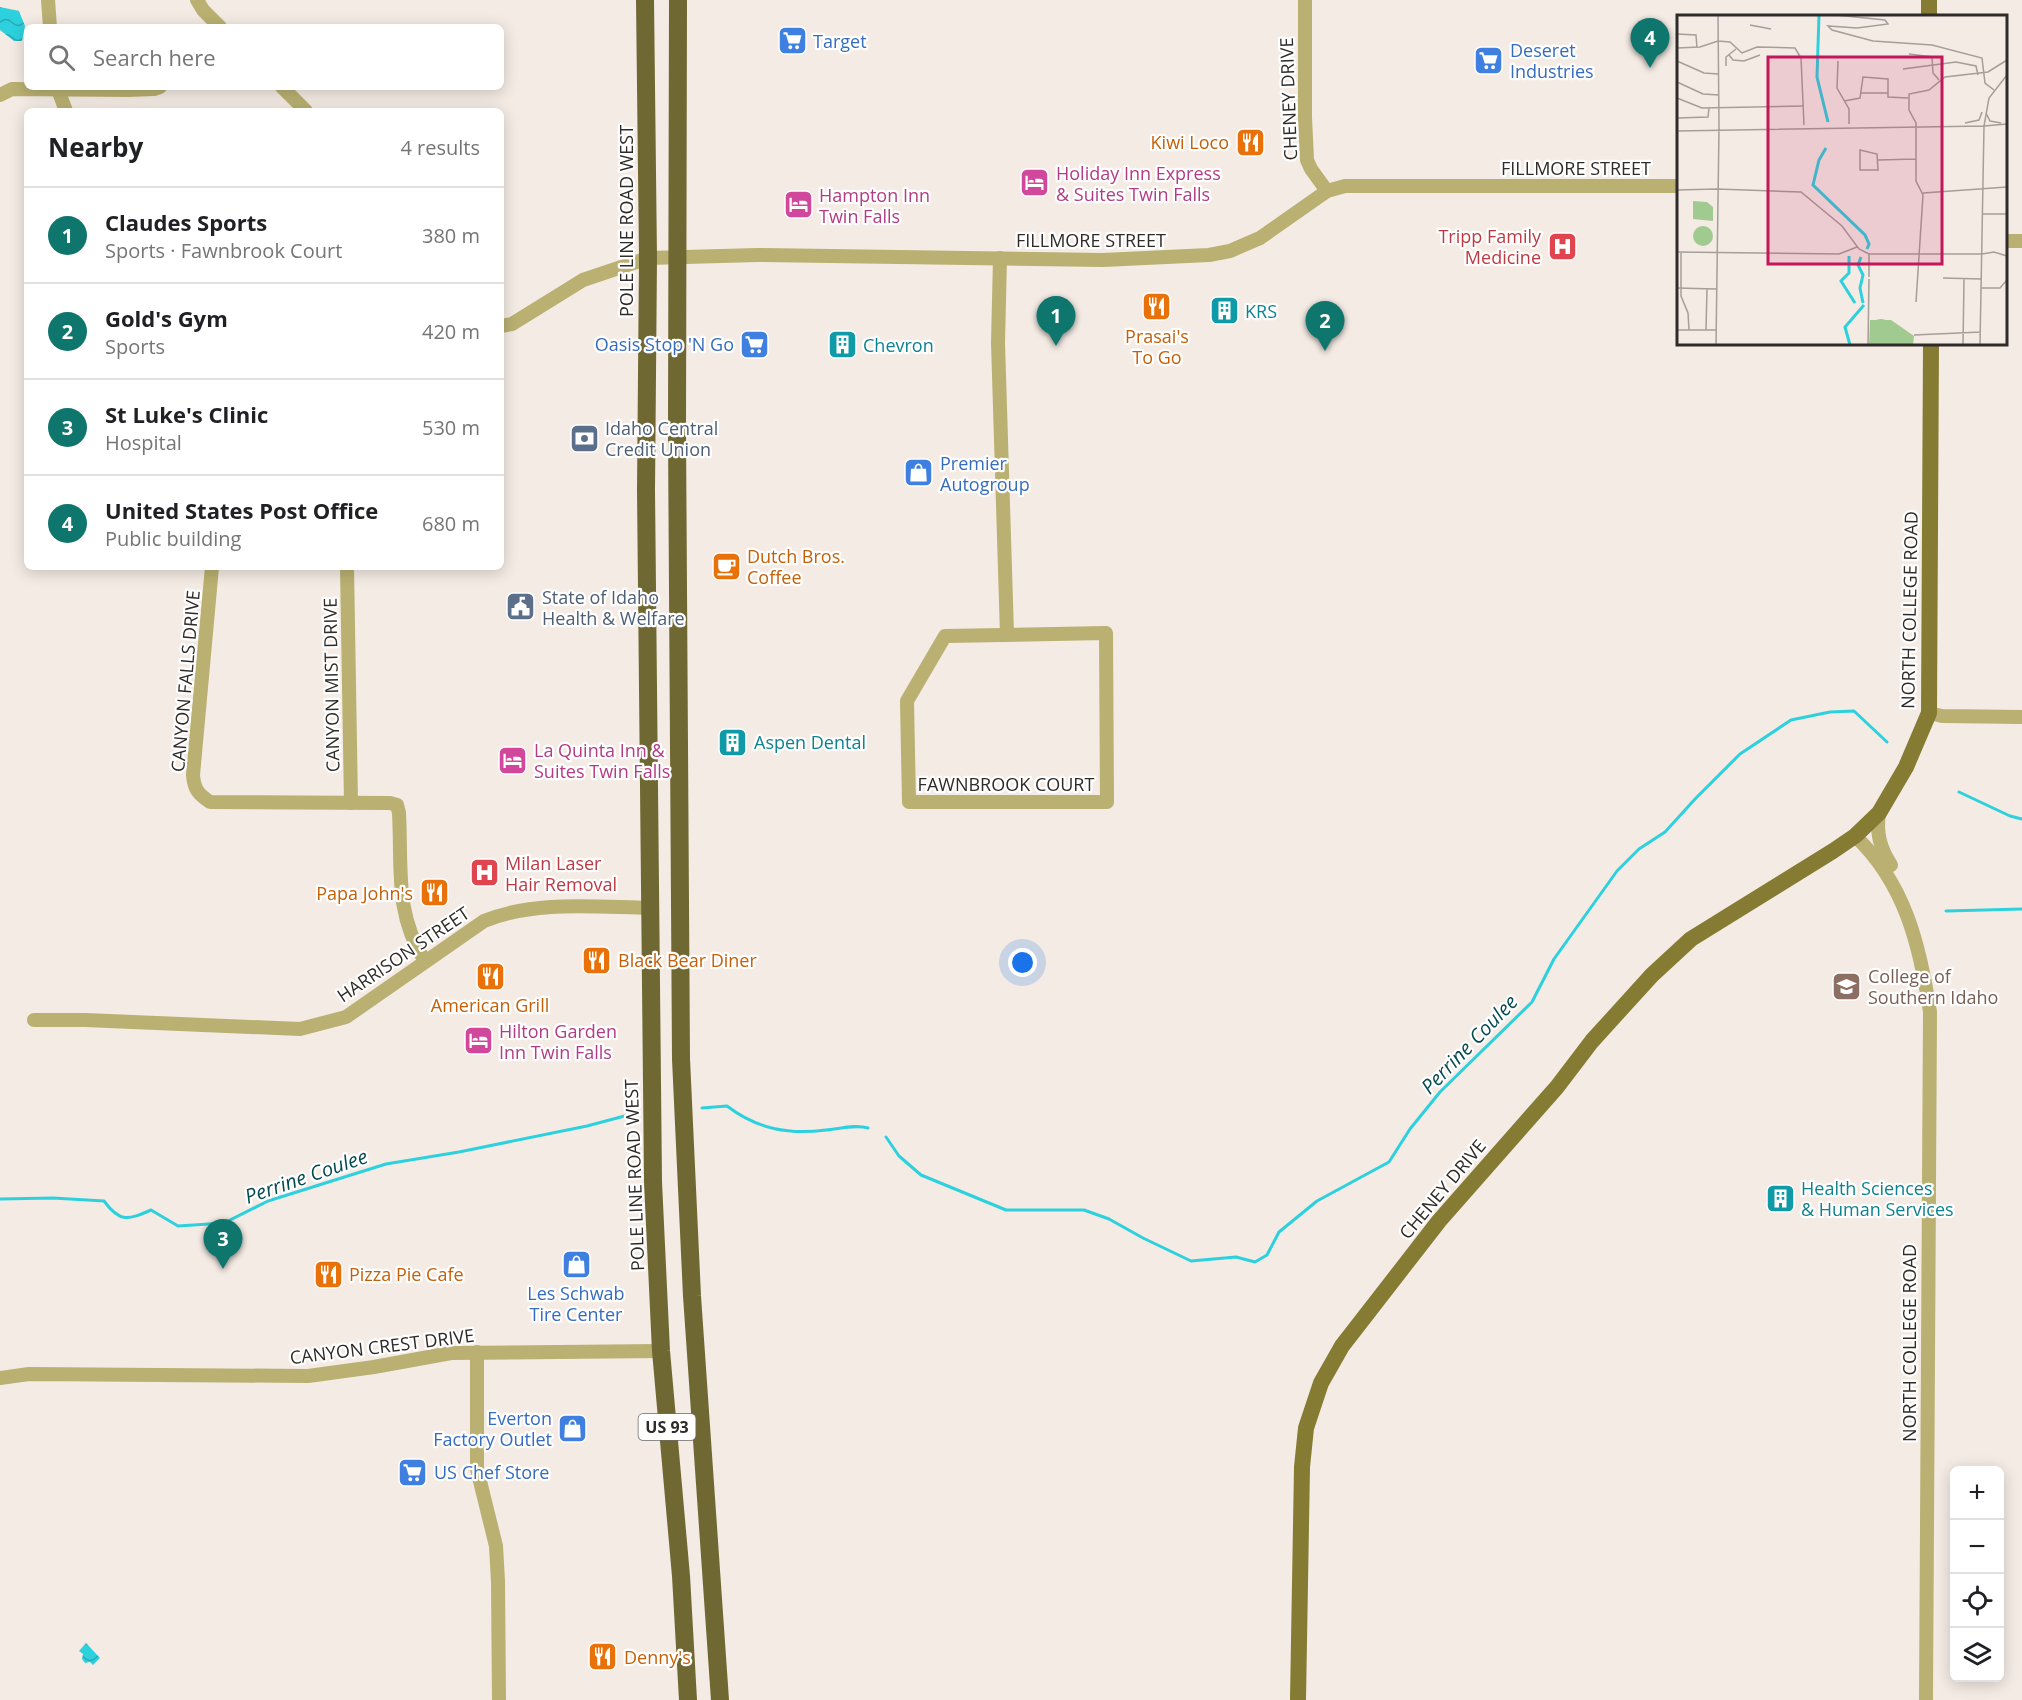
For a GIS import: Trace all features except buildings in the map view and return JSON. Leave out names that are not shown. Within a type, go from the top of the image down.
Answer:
[{"type":"highway","name":"POLE LINE ROAD WEST","points":[[645,0],[648,258],[645,490],[653,1182],[662,1351],[681,1576],[688,1700]]},
{"type":"highway","points":[[666,0],[666,36],[678,120]]},
{"type":"highway","name":"US 93","points":[[678,0],[677,432],[681,1059],[692,1296],[720,1700]]},
{"type":"main road","name":"NORTH COLLEGE ROAD","points":[[1855,836],[1879,813],[1906,767],[1929,713],[1931,345]]},
{"type":"main road","name":"CHENEY DRIVE","points":[[1298,1700],[1302,1467],[1306,1428],[1322,1383],[1342,1346],[1438,1221],[1557,1087],[1592,1041],[1652,975],[1691,939],[1855,836]]},
{"type":"street","points":[[48,0],[50,24]]},
{"type":"street","points":[[197,0],[217,24]]},
{"type":"street","name":"CHENEY DRIVE","points":[[1305,0],[1307,160],[1327,191]]},
{"type":"street","points":[[0,94],[12,89],[24,89]]},
{"type":"street","points":[[58,90],[65,108]]},
{"type":"street","points":[[285,90],[303,108]]},
{"type":"street","name":"FILLMORE STREET","points":[[504,325],[512,324],[583,280],[648,258],[758,255],[1111,260],[1209,255],[1230,251],[1260,238],[1327,191],[1345,186],[1677,186]]},
{"type":"street","points":[[1000,258],[998,343],[1007,634]]},
{"type":"street","name":"CANYON FALLS DRIVE","points":[[212,570],[193,775],[194,787],[210,802],[390,803],[397,805],[404,915],[414,945],[425,961]]},
{"type":"street","name":"CANYON MIST DRIVE","points":[[347,570],[351,803]]},
{"type":"street","name":"FAWNBROOK COURT","points":[[1106,633],[1107,802],[909,802],[907,701],[912,692],[945,636],[1007,634],[1106,633]]},
{"type":"street","points":[[1929,713],[1942,716],[2022,717]]},
{"type":"street","points":[[1879,813],[1877,828],[1881,850],[1901,882],[1924,935],[1930,961],[1930,1012]]},
{"type":"street","name":"NORTH COLLEGE ROAD","points":[[1855,836],[1871,851],[1902,900],[1916,938],[1930,1012],[1926,1700]]},
{"type":"street","name":"HARRISON STREET","points":[[34,1020],[300,1029],[346,1017],[484,921],[504,913],[526,908],[650,908]]},
{"type":"street","name":"CANYON CREST DRIVE","points":[[0,1378],[41,1374],[308,1376],[451,1353],[662,1351]]},
{"type":"street","points":[[477,1352],[477,1469],[496,1546],[499,1700]]},
{"type":"water","points":[[0,7],[19,11],[24,24],[22,41],[14,41],[0,30]]},
{"type":"water","points":[[86,1643],[100,1658],[93,1665],[90,1662],[85,1663],[82,1659],[83,1654],[79,1651]]},
{"type":"waterway","name":"Perrine Coulee","points":[[886,1137],[899,1156],[921,1175],[1006,1210],[1084,1210],[1109,1219],[1191,1261],[1236,1257],[1255,1262],[1267,1255],[1279,1232],[1317,1201],[1389,1162],[1410,1129],[1440,1092],[1532,1002],[1554,959],[1617,871],[1639,849],[1665,832],[1740,754],[1791,720],[1830,712],[1854,711],[1887,742]]},
{"type":"waterway","name":"Perrine Coulee","points":[[1959,792],[2010,816],[2022,819]]},
{"type":"waterway","name":"Perrine Coulee","points":[[1946,911],[2022,909]]},
{"type":"waterway","name":"Perrine Coulee","points":[[702,1108],[727,1106],[750,1120],[786,1131],[868,1128]]},
{"type":"waterway","name":"Perrine Coulee","points":[[0,1199],[53,1198],[104,1201],[115,1213],[125,1218],[151,1210],[178,1226],[224,1223],[268,1201],[386,1164],[587,1126],[632,1114]]},
{"type":"place","name":"Target","points":[[792,41]]},
{"type":"place","name":"Deseret Industries","points":[[1489,60]]},
{"type":"place","name":"United States Post Office","points":[[1650,68]]},
{"type":"place","name":"Kiwi Loco","points":[[1250,142]]},
{"type":"place","name":"Holiday Inn Express & Suites Twin Falls","points":[[1035,183]]},
{"type":"place","name":"Hampton Inn Twin Falls","points":[[798,205]]},
{"type":"place","name":"Tripp Family Medicine","points":[[1562,246]]},
{"type":"place","name":"Prasai's To Go","points":[[1157,307]]},
{"type":"place","name":"KRS","points":[[1224,311]]},
{"type":"place","name":"Oasis Stop 'N Go","points":[[755,344]]},
{"type":"place","name":"Chevron","points":[[842,345]]},
{"type":"place","name":"Claudes Sports","points":[[1056,346]]},
{"type":"place","name":"Gold's Gym","points":[[1325,351]]},
{"type":"place","name":"Idaho Central Credit Union","points":[[584,438]]},
{"type":"place","name":"Premier Autogroup","points":[[919,473]]},
{"type":"place","name":"Dutch Bros. Coffee","points":[[726,566]]},
{"type":"place","name":"State of Idaho Health & Welfare","points":[[521,607]]},
{"type":"place","name":"Aspen Dental","points":[[733,742]]},
{"type":"place","name":"La Quinta Inn & Suites Twin Falls","points":[[513,760]]},
{"type":"place","name":"Milan Laser Hair Removal","points":[[484,873]]},
{"type":"place","name":"Papa John's","points":[[434,893]]},
{"type":"place","name":"Black Bear Diner","points":[[597,960]]},
{"type":"place","name":"American Grill","points":[[490,976]]},
{"type":"place","name":"College of Southern Idaho","points":[[1847,986]]},
{"type":"place","name":"Hilton Garden Inn Twin Falls","points":[[478,1041]]},
{"type":"place","name":"Health Sciences & Human Services","points":[[1780,1198]]},
{"type":"place","name":"Les Schwab Tire Center","points":[[576,1264]]},
{"type":"place","name":"St Luke's Clinic","points":[[223,1269]]},
{"type":"place","name":"Pizza Pie Cafe","points":[[328,1274]]},
{"type":"place","name":"Everton Factory Outlet","points":[[573,1428]]},
{"type":"place","name":"US Chef Store","points":[[413,1472]]},
{"type":"place","name":"Denny's","points":[[603,1657]]}]
